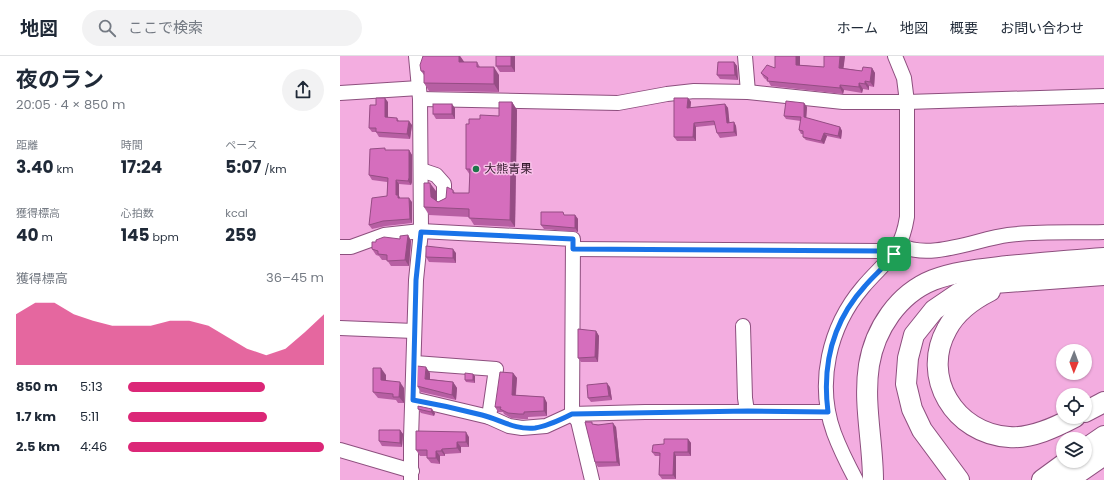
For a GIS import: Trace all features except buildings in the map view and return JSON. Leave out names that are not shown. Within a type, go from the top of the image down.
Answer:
[{"type":"highway","points":[[872,480],[867,388],[869,366],[874,344],[882,324],[897,306],[915,290],[934,280],[987,269],[1046,262],[1104,258]]},
{"type":"highway","points":[[946,480],[923,450],[908,422],[897,388],[896,362],[905,334],[922,308],[942,292],[964,278],[987,269]]},
{"type":"highway","points":[[959,480],[922,430],[912,409],[906,384],[908,358],[914,335],[934,310],[959,293],[981,284],[1104,274]]},
{"type":"highway","points":[[1030,280],[1010,283],[989,292],[965,307],[955,317],[941,342],[938,370],[940,385],[955,412],[967,423],[980,431],[994,436],[1010,438],[1027,436],[1060,424]]},
{"type":"highway","points":[[1092,408],[1104,402]]},
{"type":"highway","points":[[1092,444],[1104,436]]},
{"type":"highway","points":[[1068,480],[1104,455]]},
{"type":"highway","points":[[1042,480],[1058,468]]},
{"type":"street","points":[[340,450],[412,475],[411,438],[415,363],[414,331],[416,280],[421,232],[420,93],[416,56]]},
{"type":"street","points":[[745,56],[748,92]]},
{"type":"street","points":[[856,480],[834,433],[828,412],[826,386],[827,370],[829,353],[839,324],[854,298],[897,250],[907,217],[907,102],[904,78],[894,56]]},
{"type":"street","points":[[340,93],[420,93],[618,103],[667,94],[694,91],[748,92],[843,102],[907,102],[1104,96]]},
{"type":"street","points":[[421,170],[436,175],[444,184],[444,201]]},
{"type":"street","points":[[340,247],[351,247],[384,235],[421,232],[573,239],[572,414],[578,421],[592,480]]},
{"type":"street","points":[[573,249],[926,251],[1009,235],[1104,232]]},
{"type":"street","points":[[743,326],[745,398],[748,411]]},
{"type":"street","points":[[340,328],[414,331]]},
{"type":"street","points":[[415,363],[496,368],[490,417]]},
{"type":"street","points":[[413,400],[490,417],[509,426],[534,428],[546,426],[572,414],[748,411],[828,412]]},
{"type":"place","name":"大熊青果","points":[[476,169]]},
{"type":"route","points":[[421,232],[573,239],[573,249],[880,251],[894,254],[854,298],[839,324],[829,353],[826,386],[828,412],[748,411],[572,414],[546,426],[522,428],[509,426],[490,417],[413,400],[416,280],[421,232]]}]
